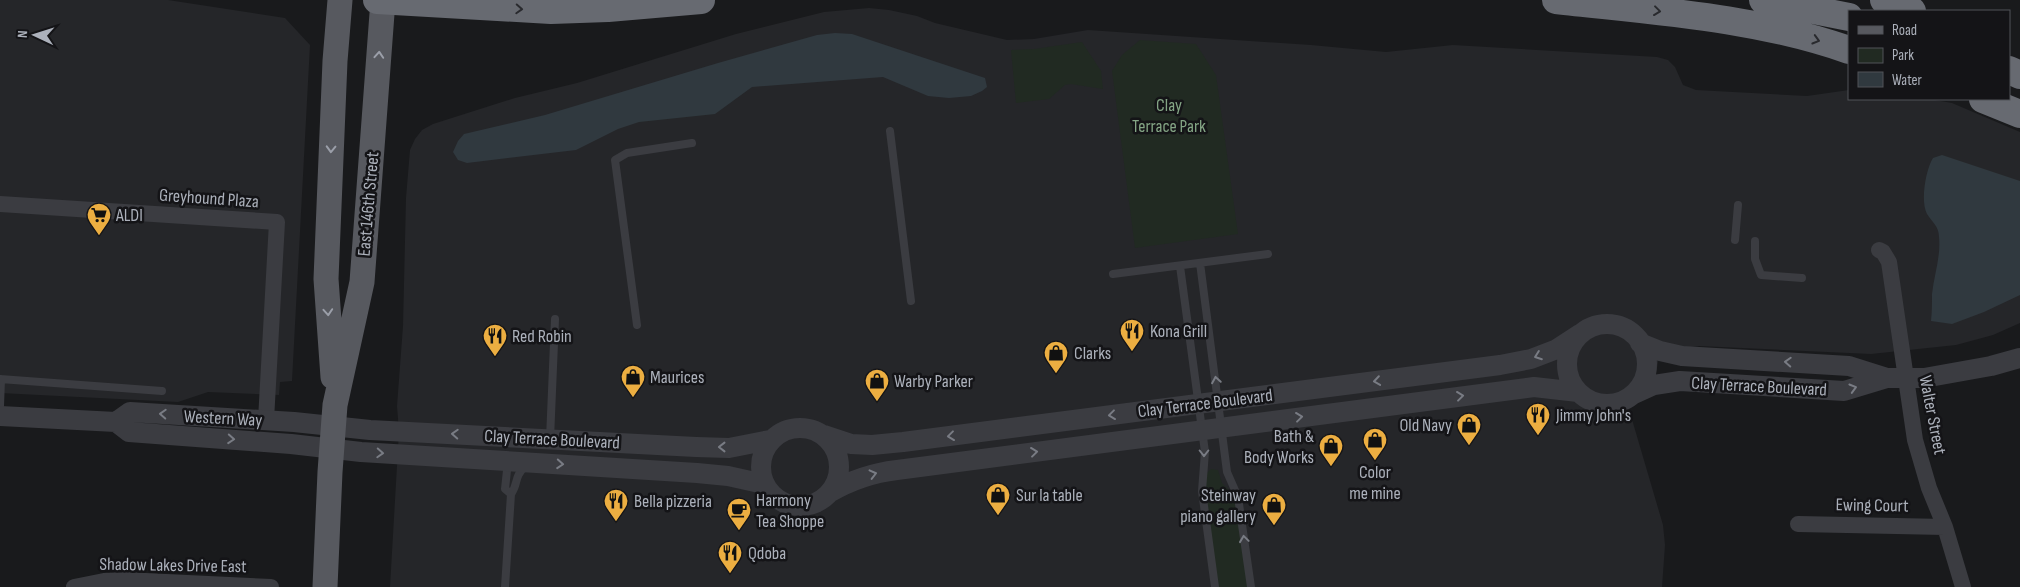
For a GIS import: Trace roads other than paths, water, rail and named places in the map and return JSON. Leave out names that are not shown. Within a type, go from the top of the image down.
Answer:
[{"type":"highway","points":[[381,0],[551,10],[608,8],[701,0]]},
{"type":"highway","points":[[1556,0],[1746,23],[1787,32],[1848,50]]},
{"type":"highway","points":[[1763,0],[1848,17]]},
{"type":"highway","points":[[1884,0],[1909,10]]},
{"type":"highway","points":[[1985,100],[2020,114]]},
{"type":"main road","name":"East 146th Street","points":[[325,587],[333,426],[326,279],[335,61],[340,0]]},
{"type":"main road","name":"East 146th Street","points":[[333,426],[362,282],[381,0]]},
{"type":"street","name":"Greyhound Plaza","points":[[0,204],[278,222],[266,420]]},
{"type":"street","name":"Walter Street","points":[[1879,250],[1883,252],[1889,262],[1896,379],[1963,587]]},
{"type":"street","points":[[1596,325],[1617,325],[1627,329],[1640,342],[1645,351],[1646,370],[1644,379],[1632,395],[1617,403],[1608,404],[1589,400],[1578,392],[1572,384],[1566,367],[1570,349],[1580,334],[1596,325]]},
{"type":"street","name":"Clay Terrace Boulevard","points":[[824,435],[851,444],[872,445],[1500,365],[1531,359],[1557,349],[1580,334]]},
{"type":"street","name":"Clay Terrace Boulevard","points":[[1640,342],[1660,351],[1682,356],[1849,366],[1896,379]]},
{"type":"street","name":"Clay Terrace Boulevard","points":[[1632,395],[1654,385],[1680,381],[1844,391],[1896,379],[1962,371],[2020,358]]},
{"type":"street","name":"Clay Terrace Boulevard","points":[[829,493],[851,480],[875,473],[1534,387],[1578,392]]},
{"type":"street","name":"Western Way","points":[[116,422],[130,412],[333,426]]},
{"type":"street","name":"Western Way","points":[[0,416],[116,422],[129,432],[291,444],[333,426]]},
{"type":"street","name":"Clay Terrace Boulevard","points":[[333,426],[370,430],[729,448],[770,440]]},
{"type":"street","name":"Clay Terrace Boulevard","points":[[333,426],[508,461],[697,473],[728,476],[764,484]]},
{"type":"street","points":[[796,427],[806,428],[824,435],[831,442],[838,458],[838,477],[829,493],[816,503],[808,505],[791,505],[775,498],[764,484],[760,466],[765,448],[770,440],[785,430],[796,427]]},
{"type":"street","points":[[508,461],[514,453],[521,449],[590,452],[654,444]]},
{"type":"street","name":"Ewing Court","points":[[1798,524],[1945,527]]},
{"type":"street","name":"Shadow Lakes Drive East","points":[[74,587],[104,581],[124,580],[271,587]]},
{"type":"lane","points":[[890,131],[911,301]]},
{"type":"lane","points":[[637,325],[615,160],[627,153],[692,143]]},
{"type":"lane","points":[[1735,240],[1738,205]]},
{"type":"lane","points":[[1756,241],[1755,259],[1761,275],[1802,278]]},
{"type":"lane","points":[[1113,274],[1268,254]]},
{"type":"lane","points":[[1200,263],[1219,402],[1205,452],[1202,491],[1214,587]]},
{"type":"lane","points":[[1180,266],[1200,404],[1212,429],[1227,472],[1238,496],[1251,587]]},
{"type":"lane","points":[[550,439],[555,319]]},
{"type":"lane","points":[[0,406],[1,379],[162,391]]},
{"type":"lane","points":[[508,461],[505,488],[511,494]]},
{"type":"lane","points":[[505,587],[511,494],[515,488],[517,475],[530,463]]},
{"type":"water","points":[[852,34],[985,78],[987,87],[971,96],[949,98],[928,96],[883,77],[752,87],[715,114],[639,122],[618,129],[576,150],[467,163],[458,160],[453,152],[464,134],[545,115],[817,35]]},
{"type":"water","points":[[1942,155],[2020,181],[2020,295],[1984,312],[1952,324],[1931,321],[1939,233],[1937,227],[1927,214],[1924,193],[1930,163],[1933,158]]},
{"type":"place","name":"ALDI","points":[[99,236]]},
{"type":"place","name":"Kona Grill","points":[[1132,352]]},
{"type":"place","name":"Red Robin","points":[[495,357]]},
{"type":"place","name":"Clarks","points":[[1056,374]]},
{"type":"place","name":"Maurices","points":[[633,398]]},
{"type":"place","name":"Warby Parker","points":[[877,402]]},
{"type":"place","name":"Jimmy John's","points":[[1538,436]]},
{"type":"place","name":"Old Navy","points":[[1469,446]]},
{"type":"place","name":"Color me mine","points":[[1375,461]]},
{"type":"place","name":"Bath & Body Works","points":[[1331,467]]},
{"type":"place","name":"Sur la table","points":[[998,516]]},
{"type":"place","name":"Bella pizzeria","points":[[616,522]]},
{"type":"place","name":"Steinway piano gallery","points":[[1274,526]]},
{"type":"place","name":"Harmony Tea Shoppe","points":[[739,531]]},
{"type":"place","name":"Qdoba","points":[[730,574]]},
{"type":"park label","name":"Clay Terrace Park","points":[[1169,115]]}]
